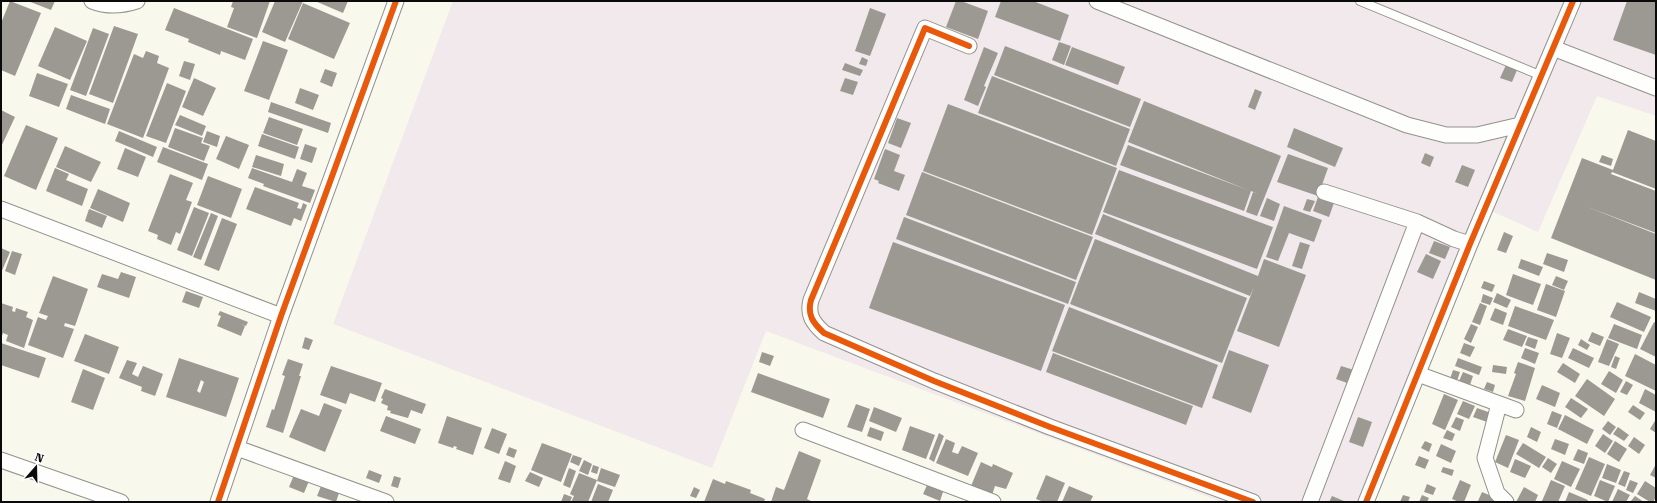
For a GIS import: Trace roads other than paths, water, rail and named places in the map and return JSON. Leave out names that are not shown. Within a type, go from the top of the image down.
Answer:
[{"type":"street","points":[[92,1],[99,4],[123,6],[137,1]]},
{"type":"street","points":[[218,502],[281,316],[396,1]]},
{"type":"street","points":[[1097,1],[1406,125],[1446,135],[1477,135],[1520,125]]},
{"type":"street","points":[[1366,502],[1470,244],[1573,1]]},
{"type":"street","points":[[970,46],[925,28],[811,300],[809,308],[810,316],[815,325],[824,333],[934,381],[1050,427],[1253,502]]},
{"type":"street","points":[[1553,48],[1656,88]]},
{"type":"street","points":[[1324,192],[1417,222],[1454,239],[1470,244]]},
{"type":"street","points":[[1,209],[281,316]]},
{"type":"street","points":[[1310,502],[1417,222]]},
{"type":"street","points":[[1418,374],[1516,410]]},
{"type":"street","points":[[1499,404],[1486,458],[1497,493],[1506,502]]},
{"type":"street","points":[[803,430],[984,500]]},
{"type":"street","points":[[237,448],[386,502]]},
{"type":"street","points":[[1,460],[121,502]]},
{"type":"lane","points":[[1360,1],[1542,76]]}]
